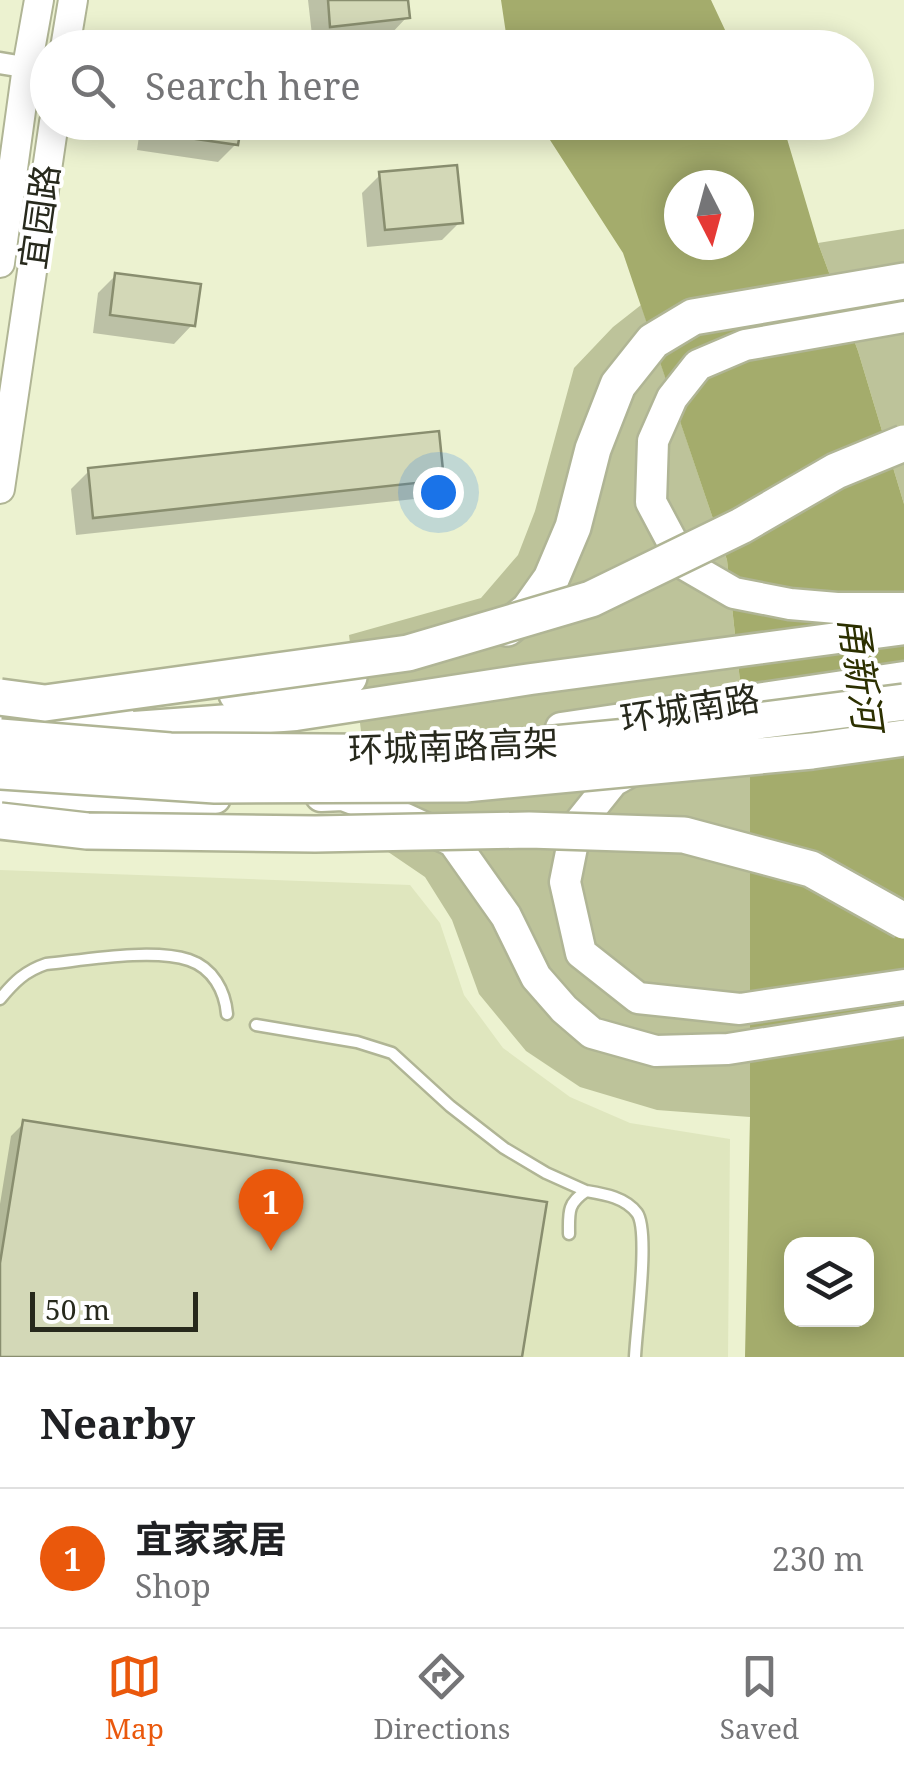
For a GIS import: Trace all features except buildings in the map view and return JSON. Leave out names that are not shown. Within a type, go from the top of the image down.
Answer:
[{"type":"highway","points":[[2,734],[96,710],[301,686],[399,668],[485,640],[514,624],[551,579],[573,527],[593,449],[618,385],[653,341],[693,317],[890,283]]},
{"type":"highway","points":[[0,697],[44,703],[408,653],[591,599],[740,526],[836,471],[904,443]]},
{"type":"highway","name":"环城南路高架","points":[[2,734],[170,751],[460,753],[649,735],[904,702]]},
{"type":"highway","name":"环城南路高架","points":[[1,799],[215,785],[465,784],[812,751],[904,738]]},
{"type":"highway","points":[[1,799],[106,832],[529,830],[684,835],[811,869],[904,921]]},
{"type":"main road","name":"宜园路","points":[[32,30],[38,0]]},
{"type":"main road","points":[[69,30],[73,0]]},
{"type":"main road","name":"宜园路","points":[[0,263],[30,41]]},
{"type":"main road","name":"宜园路","points":[[0,489],[51,140]]},
{"type":"main road","points":[[894,318],[745,345],[698,365],[672,398],[653,441],[651,502],[684,564],[734,593],[790,604],[904,608]]},
{"type":"main road","name":"环城南路","points":[[2,734],[296,714],[904,629]]},
{"type":"main road","name":"环城南路","points":[[1,799],[102,784],[198,778],[392,748],[538,732],[904,681]]},
{"type":"main road","points":[[904,702],[748,729],[674,747],[613,782],[600,796],[576,827],[565,882],[581,954],[638,998],[740,1010],[904,986]]},
{"type":"main road","points":[[1,799],[104,804],[343,795],[403,818],[453,841],[506,916],[536,977],[564,1010],[592,1033],[656,1051],[728,1049],[904,1021]]},
{"type":"lane","points":[[0,1000],[14,981],[30,969],[46,964],[168,956],[192,960],[210,973],[226,995],[227,1014]]},
{"type":"lane","points":[[256,1025],[357,1042],[392,1053],[504,1148],[586,1191],[616,1197],[637,1213],[643,1234],[635,1357]]},
{"type":"lane","points":[[570,1234],[573,1200],[586,1191]]},
{"type":"shaded area","points":[[904,229],[904,504],[858,351],[818,243]]},
{"type":"shaded area","points":[[641,305],[727,560],[750,774],[750,1117],[657,1110],[580,1087],[526,1051],[479,994],[452,920],[425,877],[375,843],[349,635],[481,598],[518,555],[535,511],[574,368],[613,327]]},
{"type":"shaded area","points":[[0,870],[410,885],[440,923],[464,995],[503,1048],[570,1097],[630,1123],[730,1139],[728,1357],[0,1357]]},
{"type":"water","points":[[501,0],[711,0],[725,30],[505,30]]},
{"type":"water","name":"甬新河","points":[[550,140],[787,140],[904,504],[904,1357],[745,1357],[750,774],[727,560],[623,253]]},
{"type":"place","name":"宜家家居","points":[[271,1251]]}]
